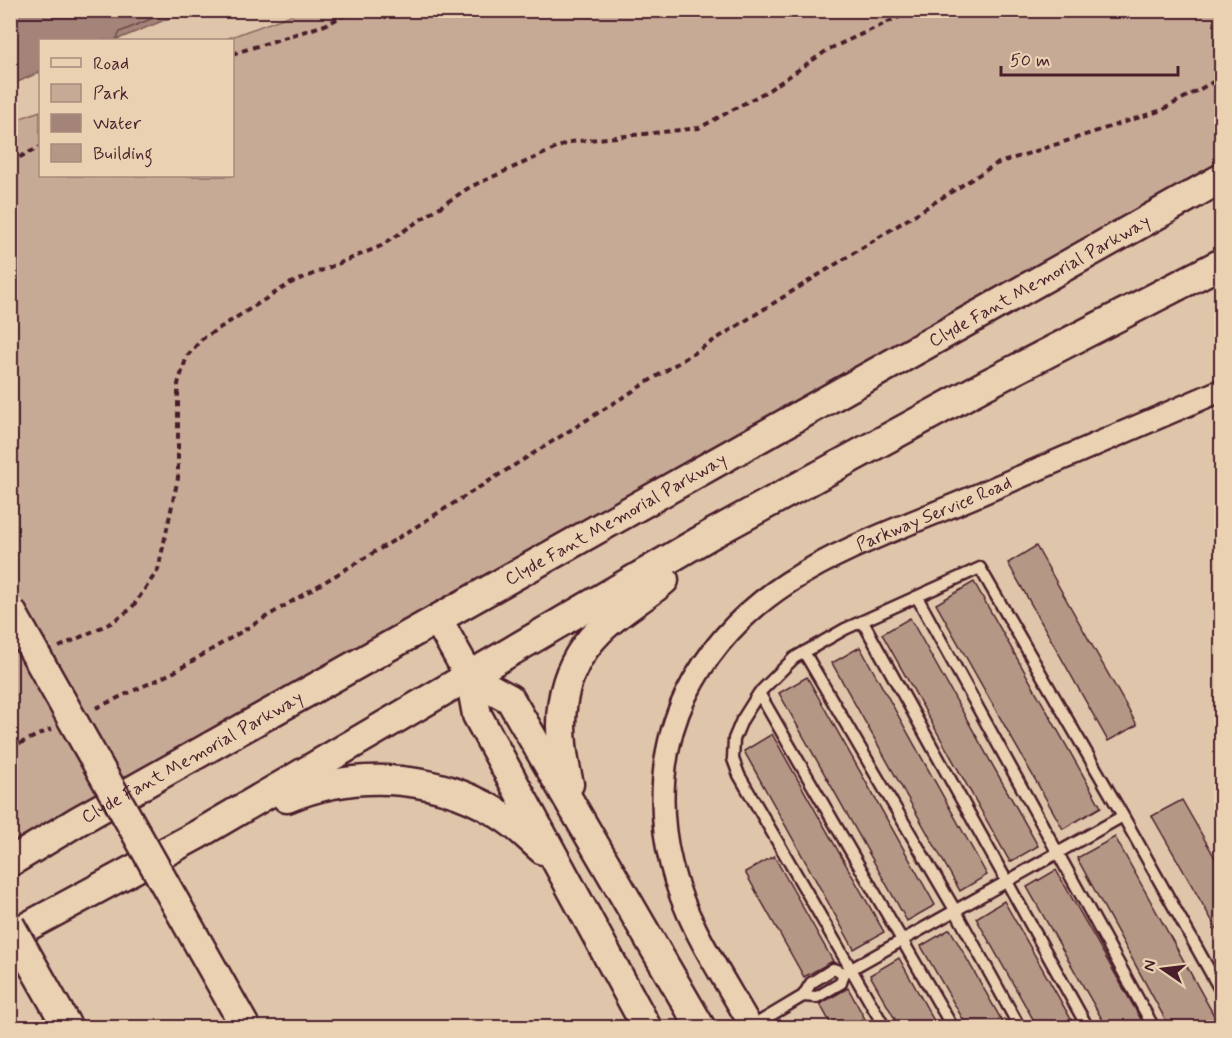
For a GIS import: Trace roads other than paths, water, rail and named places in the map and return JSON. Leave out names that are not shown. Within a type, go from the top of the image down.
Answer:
[{"type":"main road","name":"Clyde Fant Memorial Parkway","points":[[10,862],[78,821],[1221,178]]},
{"type":"main road","points":[[10,936],[197,835],[710,536],[987,384],[1221,263]]},
{"type":"main road","points":[[576,812],[561,750],[561,715],[568,677],[582,651],[600,630],[663,582],[710,536]]},
{"type":"main road","points":[[10,609],[246,1028]]},
{"type":"main road","points":[[438,620],[470,677],[477,715],[647,1028]]},
{"type":"main road","points":[[470,677],[510,699],[701,1028]]},
{"type":"main road","points":[[197,835],[298,793],[333,782],[371,778],[440,788],[475,801],[508,820],[555,861]]},
{"type":"main road","points":[[10,925],[68,1028]]},
{"type":"street","name":"Parkway Service Road","points":[[752,1027],[688,914],[678,889],[665,838],[663,812],[668,741],[700,665],[718,642],[751,608],[828,559],[1221,390]]},
{"type":"lane","points":[[885,1028],[848,971],[739,775],[733,759],[734,739],[742,720],[759,693],[794,658],[863,621],[980,568],[1123,816],[1221,993]]},
{"type":"lane","points":[[916,597],[1154,1028]]},
{"type":"lane","points":[[863,621],[1088,1028]]},
{"type":"lane","points":[[804,652],[955,910],[1020,1028]]},
{"type":"lane","points":[[759,693],[953,1028]]},
{"type":"lane","points":[[803,996],[817,998],[841,983],[848,971],[1123,816]]},
{"type":"lane","points":[[752,1027],[803,996],[811,983],[833,969],[848,971]]},
{"type":"water","points":[[11,10],[187,10],[118,39],[39,39],[39,72],[11,85]]}]
